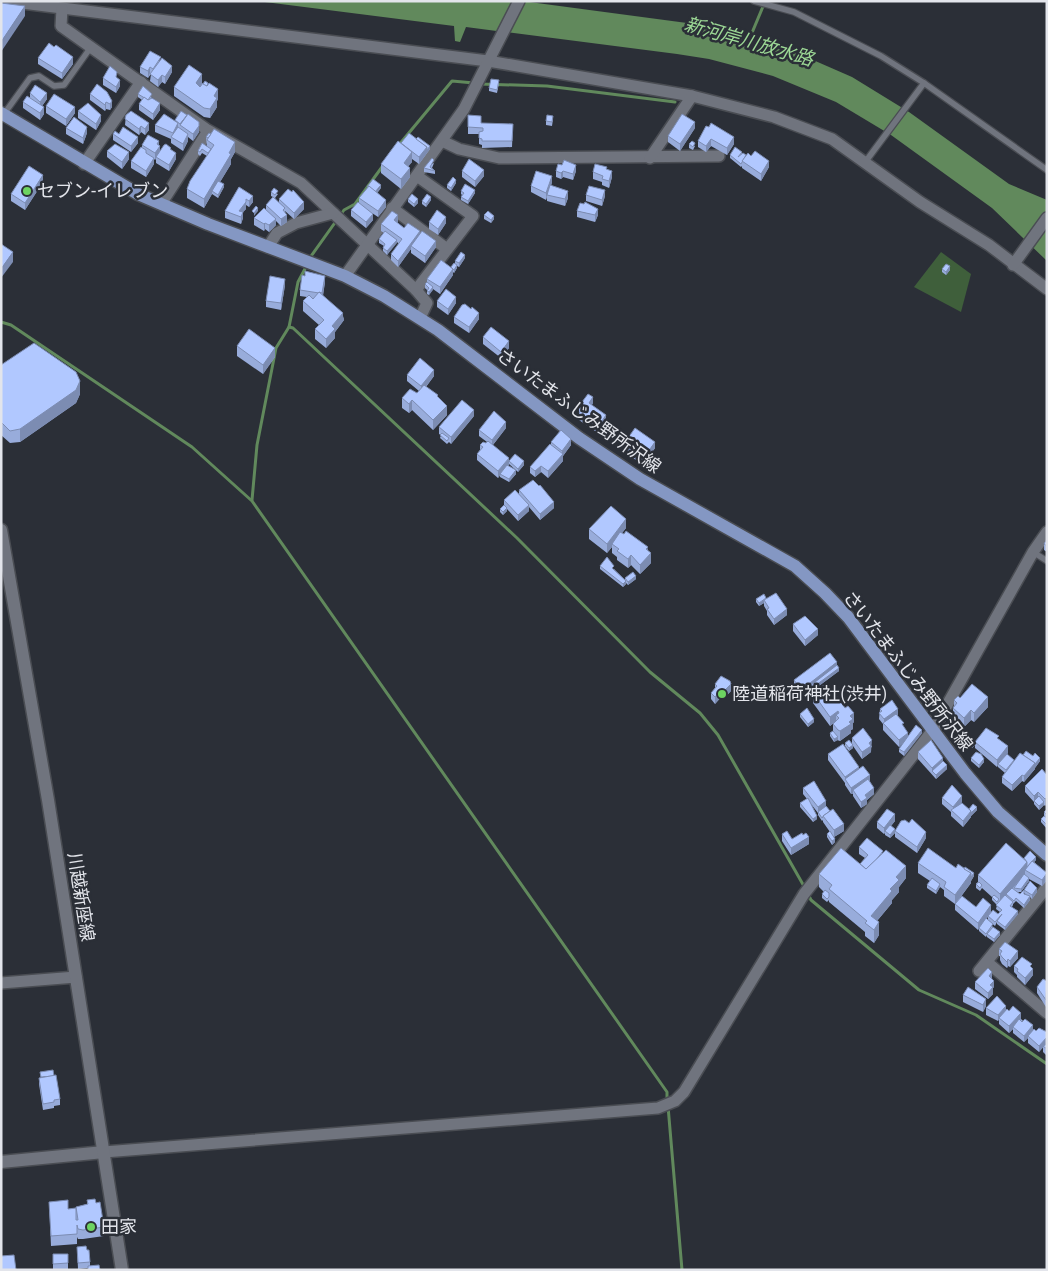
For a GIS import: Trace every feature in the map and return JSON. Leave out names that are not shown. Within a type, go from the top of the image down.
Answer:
[{"type":"main road","name":"さいたまふじみ野所沢線","points":[[3,113],[84,164],[138,194],[345,276],[384,296],[420,318],[579,438],[640,479],[795,566],[825,592],[848,617],[933,730],[998,812],[1047,855]]},
{"type":"main road","name":"川越新座線","points":[[1,530],[76,977],[122,1270]]},
{"type":"main road","points":[[1,1162],[104,1152]]},
{"type":"street","points":[[6,1],[490,58],[692,96],[774,117],[832,139],[868,159],[920,202],[1016,260],[1047,289]]},
{"type":"street","points":[[345,276],[464,109],[519,1]]},
{"type":"street","points":[[62,9],[61,26],[208,131],[301,183],[416,290],[427,303],[420,318]]},
{"type":"street","points":[[84,164],[141,82]]},
{"type":"street","points":[[650,158],[692,96]]},
{"type":"street","points":[[161,204],[208,131]]},
{"type":"street","points":[[442,141],[459,149],[499,158],[719,156]]},
{"type":"street","points":[[416,290],[473,216],[417,176]]},
{"type":"street","points":[[392,208],[448,249]]},
{"type":"street","points":[[268,247],[277,233],[296,223],[333,213]]},
{"type":"street","points":[[1016,260],[1047,218]]},
{"type":"street","points":[[104,1152],[663,1108],[675,1101],[684,1092],[804,894],[933,730],[1033,552],[1047,532]]},
{"type":"street","points":[[979,971],[1047,887]]},
{"type":"street","points":[[987,962],[1047,1013]]},
{"type":"street","points":[[1,983],[76,977]]},
{"type":"lane","points":[[754,1],[794,12],[881,56],[1047,170]]},
{"type":"lane","points":[[3,113],[30,78],[39,76],[54,86],[64,86],[91,47]]},
{"type":"lane","points":[[868,159],[923,85]]},
{"type":"lane","points":[[1033,552],[1047,561]]},
{"type":"shaded area","points":[[941,252],[971,274],[961,312],[914,287]]},
{"type":"water","name":"新河岸川放水路","points":[[257,1],[522,1],[687,23],[731,31],[797,53],[852,77],[909,112],[1009,184],[1047,200],[1047,261],[992,208],[891,135],[836,102],[773,76],[709,59],[466,27],[460,42],[455,41],[454,26]]},
{"type":"building","points":[[1,3],[25,6],[1,42]]},
{"type":"building","points":[[49,43],[54,47],[56,45],[73,57],[62,73],[38,58]]},
{"type":"building","points":[[150,51],[161,57],[153,69],[150,67],[148,71],[140,67]]},
{"type":"building","points":[[162,58],[172,66],[165,77],[162,75],[158,80],[150,74]]},
{"type":"building","points":[[189,65],[202,74],[196,83],[200,87],[203,83],[207,86],[209,83],[218,89],[214,96],[217,98],[210,109],[204,108],[174,87]]},
{"type":"building","points":[[110,66],[117,72],[116,77],[120,80],[116,87],[103,78]]},
{"type":"building","points":[[491,79],[499,80],[497,90],[489,88]]},
{"type":"building","points":[[97,84],[107,92],[112,101],[110,104],[106,102],[105,105],[90,94]]},
{"type":"building","points":[[35,85],[47,93],[40,102],[30,93]]},
{"type":"building","points":[[143,86],[152,94],[148,100],[138,94]]},
{"type":"building","points":[[54,94],[75,107],[66,119],[46,106]]},
{"type":"building","points":[[27,96],[44,107],[40,113],[23,102]]},
{"type":"building","points":[[144,97],[148,100],[152,98],[160,103],[153,114],[139,104]]},
{"type":"building","points":[[88,103],[101,115],[96,124],[78,111]]},
{"type":"building","points":[[131,111],[149,123],[145,129],[141,126],[139,129],[125,119],[126,115]]},
{"type":"building","points":[[181,111],[187,115],[180,124],[175,120]]},
{"type":"building","points":[[164,114],[178,123],[173,133],[155,125]]},
{"type":"building","points":[[188,114],[199,122],[199,126],[193,134],[180,125]]},
{"type":"building","points":[[682,114],[695,122],[680,144],[668,136]]},
{"type":"building","points":[[468,115],[481,116],[481,123],[513,124],[512,141],[482,141],[479,138],[479,132],[483,131],[483,128],[468,127]]},
{"type":"building","points":[[547,115],[553,116],[552,122],[546,121]]},
{"type":"building","points":[[74,117],[87,127],[83,138],[66,128]]},
{"type":"building","points":[[711,123],[734,137],[727,148],[711,139],[706,146],[698,141],[706,126],[709,127]]},
{"type":"building","points":[[123,127],[138,137],[131,146],[113,134],[115,131],[119,134]]},
{"type":"building","points":[[178,127],[188,134],[183,144],[171,137]]},
{"type":"building","points":[[214,129],[235,142],[229,153],[231,154],[204,199],[187,189],[190,181],[214,145],[207,140]]},
{"type":"building","points":[[409,133],[427,147],[419,157],[401,143]]},
{"type":"building","points":[[148,135],[159,141],[157,144],[160,146],[155,153],[142,145]]},
{"type":"building","points":[[418,137],[430,146],[427,150],[427,147],[416,139]]},
{"type":"building","points":[[398,141],[412,152],[404,163],[410,168],[401,179],[381,164]]},
{"type":"building","points":[[692,141],[695,143],[693,147],[689,144]]},
{"type":"building","points":[[202,143],[211,149],[208,153],[202,149],[200,152],[198,151]]},
{"type":"building","points":[[115,144],[129,152],[122,162],[107,151]]},
{"type":"building","points":[[166,144],[176,153],[169,165],[156,157]]},
{"type":"building","points":[[141,147],[154,158],[146,171],[131,161]]},
{"type":"building","points":[[735,147],[742,152],[738,157],[743,153],[746,155],[741,164],[730,155]]},
{"type":"building","points":[[755,151],[769,161],[761,174],[742,161],[748,153],[751,156]]},
{"type":"building","points":[[432,158],[434,160],[430,167],[435,171],[424,168]]},
{"type":"building","points":[[469,159],[484,170],[475,181],[462,171]]},
{"type":"building","points":[[564,160],[576,165],[573,174],[556,171],[558,164],[562,165]]},
{"type":"building","points":[[595,164],[607,167],[606,169],[612,171],[609,181],[602,179],[603,176],[593,172]]},
{"type":"building","name":"セブン-イレブン","points":[[29,166],[43,175],[25,203],[11,194]]},
{"type":"building","points":[[536,171],[552,176],[546,193],[531,186]]},
{"type":"building","points":[[453,177],[456,180],[451,188],[447,185]]},
{"type":"building","points":[[373,179],[381,185],[375,192],[369,186],[367,187]]},
{"type":"building","points":[[218,181],[224,184],[218,195],[212,191]]},
{"type":"building","points":[[465,184],[475,190],[468,201],[461,197],[464,193],[461,191]]},
{"type":"building","points":[[550,185],[568,191],[565,199],[547,195]]},
{"type":"building","points":[[369,186],[386,200],[378,211],[359,198]]},
{"type":"building","points":[[589,186],[605,190],[602,200],[586,195]]},
{"type":"building","points":[[239,187],[253,196],[249,201],[246,199],[246,202],[239,211],[243,212],[241,217],[225,211]]},
{"type":"building","points":[[274,188],[278,191],[275,195],[271,192]]},
{"type":"building","points":[[288,189],[292,192],[293,190],[304,202],[294,213],[279,199]]},
{"type":"building","points":[[412,194],[418,199],[414,204],[408,199]]},
{"type":"building","points":[[427,194],[431,197],[426,204],[422,201]]},
{"type":"building","points":[[273,197],[285,208],[283,210],[287,215],[281,219],[266,205]]},
{"type":"building","points":[[358,202],[373,214],[366,222],[351,210]]},
{"type":"building","points":[[585,202],[598,209],[595,215],[577,211],[580,203],[584,204]]},
{"type":"building","points":[[256,206],[258,208],[254,213],[252,211]]},
{"type":"building","points":[[264,208],[276,219],[269,225],[254,218]]},
{"type":"building","points":[[437,210],[446,217],[438,229],[429,222]]},
{"type":"building","points":[[392,211],[398,215],[394,220],[404,228],[408,223],[420,231],[398,261],[391,254],[402,239],[381,224]]},
{"type":"building","points":[[488,211],[494,216],[491,220],[484,215]]},
{"type":"building","points":[[385,231],[397,240],[387,251],[383,248],[385,244],[379,239]]},
{"type":"building","points":[[422,231],[436,241],[425,256],[411,246]]},
{"type":"building","points":[[1,244],[13,252],[1,269]]},
{"type":"building","points":[[461,252],[465,255],[459,263],[455,261]]},
{"type":"building","points":[[441,260],[453,269],[440,287],[427,279]]},
{"type":"building","points":[[454,263],[457,265],[454,270],[451,267]]},
{"type":"building","points":[[946,264],[950,266],[946,272],[942,269]]},
{"type":"building","points":[[305,271],[325,276],[322,293],[300,290],[302,275],[305,276]]},
{"type":"building","points":[[270,276],[285,279],[281,303],[266,301]]},
{"type":"building","points":[[427,282],[433,287],[429,292],[427,291],[429,288],[425,284]]},
{"type":"building","points":[[446,289],[456,297],[448,309],[437,301]]},
{"type":"building","points":[[319,292],[343,313],[332,326],[335,329],[326,339],[315,329],[324,320],[303,301],[309,295],[313,299]]},
{"type":"building","points":[[465,304],[479,313],[469,327],[454,317],[462,305]]},
{"type":"building","points":[[491,327],[509,341],[501,352],[483,337]]},
{"type":"building","points":[[249,329],[275,348],[263,365],[237,346]]},
{"type":"building","points":[[34,343],[76,372],[80,381],[76,390],[20,429],[10,431],[1,422],[1,365]]},
{"type":"building","points":[[420,358],[434,370],[421,386],[407,375]]},
{"type":"building","points":[[424,385],[438,395],[447,406],[433,420],[412,400],[409,404],[402,398],[410,389],[417,393]]},
{"type":"building","points":[[588,394],[593,397],[589,403],[606,415],[598,427],[579,413],[583,408],[579,406]]},
{"type":"building","points":[[462,400],[474,410],[451,437],[439,427]]},
{"type":"building","points":[[494,411],[506,422],[492,440],[479,430]]},
{"type":"building","points":[[635,428],[655,442],[643,459],[623,445]]},
{"type":"building","points":[[561,430],[571,439],[562,451],[551,442]]},
{"type":"building","points":[[442,433],[449,438],[447,441],[440,435]]},
{"type":"building","points":[[488,441],[509,458],[498,471],[477,454],[483,447],[480,445]]},
{"type":"building","points":[[550,444],[563,454],[548,471],[541,466],[535,471],[530,467]]},
{"type":"building","points":[[515,454],[524,461],[518,469],[509,461]]},
{"type":"building","points":[[507,465],[516,470],[509,479],[500,474]]},
{"type":"building","points":[[533,480],[540,485],[554,502],[540,514],[519,490]]},
{"type":"building","points":[[515,490],[529,505],[518,515],[504,500]]},
{"type":"building","points":[[504,505],[507,508],[503,512],[500,509]]},
{"type":"building","points":[[611,506],[626,519],[607,544],[589,529]]},
{"type":"building","points":[[626,531],[648,547],[646,549],[651,553],[640,565],[631,555],[628,559],[617,551],[619,549],[612,544],[620,532],[624,534]]},
{"type":"building","points":[[607,557],[614,566],[612,568],[626,581],[623,584],[600,566]]},
{"type":"building","points":[[633,572],[636,576],[628,582],[625,578]]},
{"type":"building","points":[[776,593],[787,609],[774,619],[767,609],[769,608],[764,600]]},
{"type":"building","points":[[764,594],[766,598],[759,603],[756,599]]},
{"type":"building","points":[[805,616],[818,629],[805,640],[793,624]]},
{"type":"building","points":[[830,653],[837,662],[801,690],[794,680]]},
{"type":"building","points":[[837,665],[839,668],[808,691],[806,689]]},
{"type":"building","points":[[721,676],[730,681],[731,684],[724,691],[722,689],[715,697],[711,693],[717,686],[715,684]]},
{"type":"building","points":[[827,683],[845,708],[848,706],[854,713],[850,716],[853,719],[849,722],[851,724],[840,731],[833,724],[839,718],[836,715],[839,713],[838,711],[830,717],[813,693]]},
{"type":"building","points":[[972,684],[988,697],[974,713],[971,710],[964,718],[953,708],[957,703],[954,700],[958,696],[960,698]]},
{"type":"building","points":[[936,696],[941,701],[934,708],[929,703]]},
{"type":"building","points":[[892,700],[898,709],[884,719],[879,713],[882,711],[880,709]]},
{"type":"building","points":[[807,708],[814,719],[808,724],[800,714]]},
{"type":"building","points":[[896,714],[904,723],[902,724],[908,733],[899,740],[883,723]]},
{"type":"building","points":[[916,725],[922,730],[904,752],[899,749]]},
{"type":"building","points":[[863,728],[872,740],[869,743],[871,746],[862,752],[852,738]]},
{"type":"building","points":[[986,728],[999,736],[997,738],[1008,746],[997,760],[975,742]]},
{"type":"building","points":[[833,731],[838,737],[834,739],[830,733]]},
{"type":"building","points":[[969,737],[975,742],[972,745],[966,740]]},
{"type":"building","points":[[849,740],[853,745],[849,748],[845,743]]},
{"type":"building","points":[[931,740],[943,758],[932,768],[918,752]]},
{"type":"building","points":[[843,744],[859,767],[845,777],[828,754]]},
{"type":"building","points":[[1026,751],[1033,756],[1035,753],[1040,758],[1035,764],[1023,755]]},
{"type":"building","points":[[976,752],[981,754],[984,759],[979,765],[971,758]]},
{"type":"building","points":[[1020,753],[1035,763],[1024,776],[1022,775],[1012,785],[1002,777]]},
{"type":"building","points":[[1007,754],[1014,760],[1006,770],[998,764]]},
{"type":"building","points":[[943,761],[947,765],[936,775],[932,771]]},
{"type":"building","points":[[863,766],[870,775],[851,788],[845,779]]},
{"type":"building","points":[[1042,769],[1047,775],[1047,797],[1045,799],[1038,792],[1034,796],[1025,786]]},
{"type":"building","points":[[868,779],[874,788],[865,795],[867,798],[861,802],[853,790]]},
{"type":"building","points":[[814,781],[826,801],[818,807],[803,788]]},
{"type":"building","points":[[952,785],[962,796],[953,807],[942,798]]},
{"type":"building","points":[[1039,796],[1044,802],[1039,806],[1034,801]]},
{"type":"building","points":[[808,798],[817,816],[813,819],[800,803]]},
{"type":"building","points":[[962,803],[971,811],[963,821],[951,810]]},
{"type":"building","points":[[973,804],[977,807],[971,813],[969,809]]},
{"type":"building","points":[[826,806],[830,811],[822,818],[818,812]]},
{"type":"building","points":[[833,809],[844,824],[834,830],[823,816]]},
{"type":"building","points":[[887,809],[895,814],[884,828],[877,822]]},
{"type":"building","points":[[1044,816],[1047,818],[1047,825],[1041,819]]},
{"type":"building","points":[[912,819],[926,832],[917,847],[895,831],[901,821],[905,820],[909,823]]},
{"type":"building","points":[[890,825],[895,829],[890,835],[885,831]]},
{"type":"building","points":[[787,831],[792,839],[802,833],[803,835],[806,833],[809,837],[791,848],[782,834]]},
{"type":"building","points":[[830,831],[835,839],[832,841],[827,834]]},
{"type":"building","points":[[867,838],[883,851],[866,869],[860,864],[868,855],[859,847]]},
{"type":"building","points":[[1006,843],[1027,862],[1000,894],[978,875]]},
{"type":"building","points":[[841,848],[866,869],[886,850],[906,866],[896,877],[899,880],[890,889],[892,891],[871,916],[879,922],[874,930],[865,923],[867,921],[829,889],[832,885],[819,874]]},
{"type":"building","points":[[928,848],[956,868],[958,864],[971,873],[955,895],[944,887],[946,882],[918,863]]},
{"type":"building","points":[[1030,851],[1036,857],[1027,867],[1027,862],[1024,858]]},
{"type":"building","points":[[1032,861],[1047,873],[1042,880],[1025,870]]},
{"type":"building","points":[[965,867],[974,873],[971,877],[971,873],[964,869]]},
{"type":"building","points":[[1024,874],[1029,878],[1021,889],[1014,888]]},
{"type":"building","points":[[932,878],[940,884],[936,891],[927,885]]},
{"type":"building","points":[[1030,881],[1037,888],[1032,895],[1024,890]]},
{"type":"building","points":[[979,882],[982,885],[980,888],[976,884]]},
{"type":"building","points":[[1012,888],[1020,894],[1024,890],[1024,894],[1030,896],[1024,905],[1016,898],[1014,901],[1006,894]]},
{"type":"building","points":[[825,890],[829,893],[827,899],[822,894]]},
{"type":"building","points":[[994,895],[999,899],[997,902],[992,897]]},
{"type":"building","points":[[1005,895],[1013,902],[1010,906],[1018,911],[1005,927],[997,921],[1002,914],[995,922],[988,916],[993,910],[998,914],[1002,910],[996,905]]},
{"type":"building","points":[[962,896],[976,907],[983,898],[991,905],[978,923],[955,904]]},
{"type":"building","points":[[986,918],[993,924],[986,934],[979,928]]},
{"type":"building","points":[[993,927],[1000,932],[994,939],[987,934]]},
{"type":"building","points":[[1005,942],[1018,951],[1007,962],[1000,954],[1002,951],[999,949]]},
{"type":"building","points":[[1022,957],[1032,964],[1030,966],[1033,969],[1025,978],[1014,966]]},
{"type":"building","points":[[988,968],[992,972],[989,976],[994,981],[990,985],[993,987],[988,993],[975,982]]},
{"type":"building","points":[[1043,979],[1047,981],[1046,1000],[1037,987]]},
{"type":"building","points":[[968,987],[986,999],[983,1005],[963,995]]},
{"type":"building","points":[[997,996],[1006,1006],[998,1015],[986,1008]]},
{"type":"building","points":[[1013,1006],[1021,1013],[1009,1026],[999,1018],[1007,1009],[1009,1011]]},
{"type":"building","points":[[1019,1019],[1022,1022],[1025,1019],[1033,1025],[1024,1036],[1013,1027]]},
{"type":"building","points":[[1039,1028],[1047,1032],[1047,1037],[1039,1046],[1028,1036],[1034,1029],[1036,1031]]},
{"type":"building","points":[[53,1070],[54,1076],[41,1077],[40,1072]]},
{"type":"building","points":[[56,1075],[60,1099],[43,1104],[39,1078]]},
{"type":"building","points":[[95,1199],[96,1203],[100,1202],[104,1227],[83,1230],[78,1229],[77,1225],[77,1234],[51,1236],[49,1202],[68,1200],[68,1209],[76,1208],[76,1220],[78,1220],[76,1207],[88,1204],[87,1200]]},
{"type":"building","points":[[86,1246],[87,1250],[89,1250],[90,1262],[78,1263],[77,1247]]},
{"type":"building","points":[[53,1254],[68,1254],[68,1263],[53,1264]]},
{"type":"building","points":[[14,1255],[16,1270],[1,1270],[1,1256]]},
{"type":"building","points":[[99,1265],[100,1270],[88,1270],[88,1266]]},
{"type":"waterway","name":"新河岸川放水路","points":[[749,40],[764,4]]},
{"type":"waterway","points":[[398,146],[452,81],[474,83]]},
{"type":"waterway","points":[[480,84],[547,86],[675,102]]},
{"type":"waterway","points":[[309,259],[344,210],[355,204],[382,167]]},
{"type":"waterway","points":[[252,500],[257,445],[276,348],[289,327],[298,282],[307,265]]},
{"type":"waterway","points":[[1,322],[11,325],[192,447],[252,501],[667,1092],[667,1100]]},
{"type":"waterway","points":[[289,327],[293,328],[517,538],[650,672],[700,713],[718,735],[805,888]]},
{"type":"waterway","points":[[808,894],[811,900],[919,990],[976,1015],[1047,1064]]},
{"type":"waterway","points":[[668,1106],[682,1270]]},
{"type":"place","name":"セブン-イレブン","points":[[27,191]]},
{"type":"place","name":"陸道稲荷神社(渋井)","points":[[722,694]]},
{"type":"place","name":"田家","points":[[91,1227]]}]
